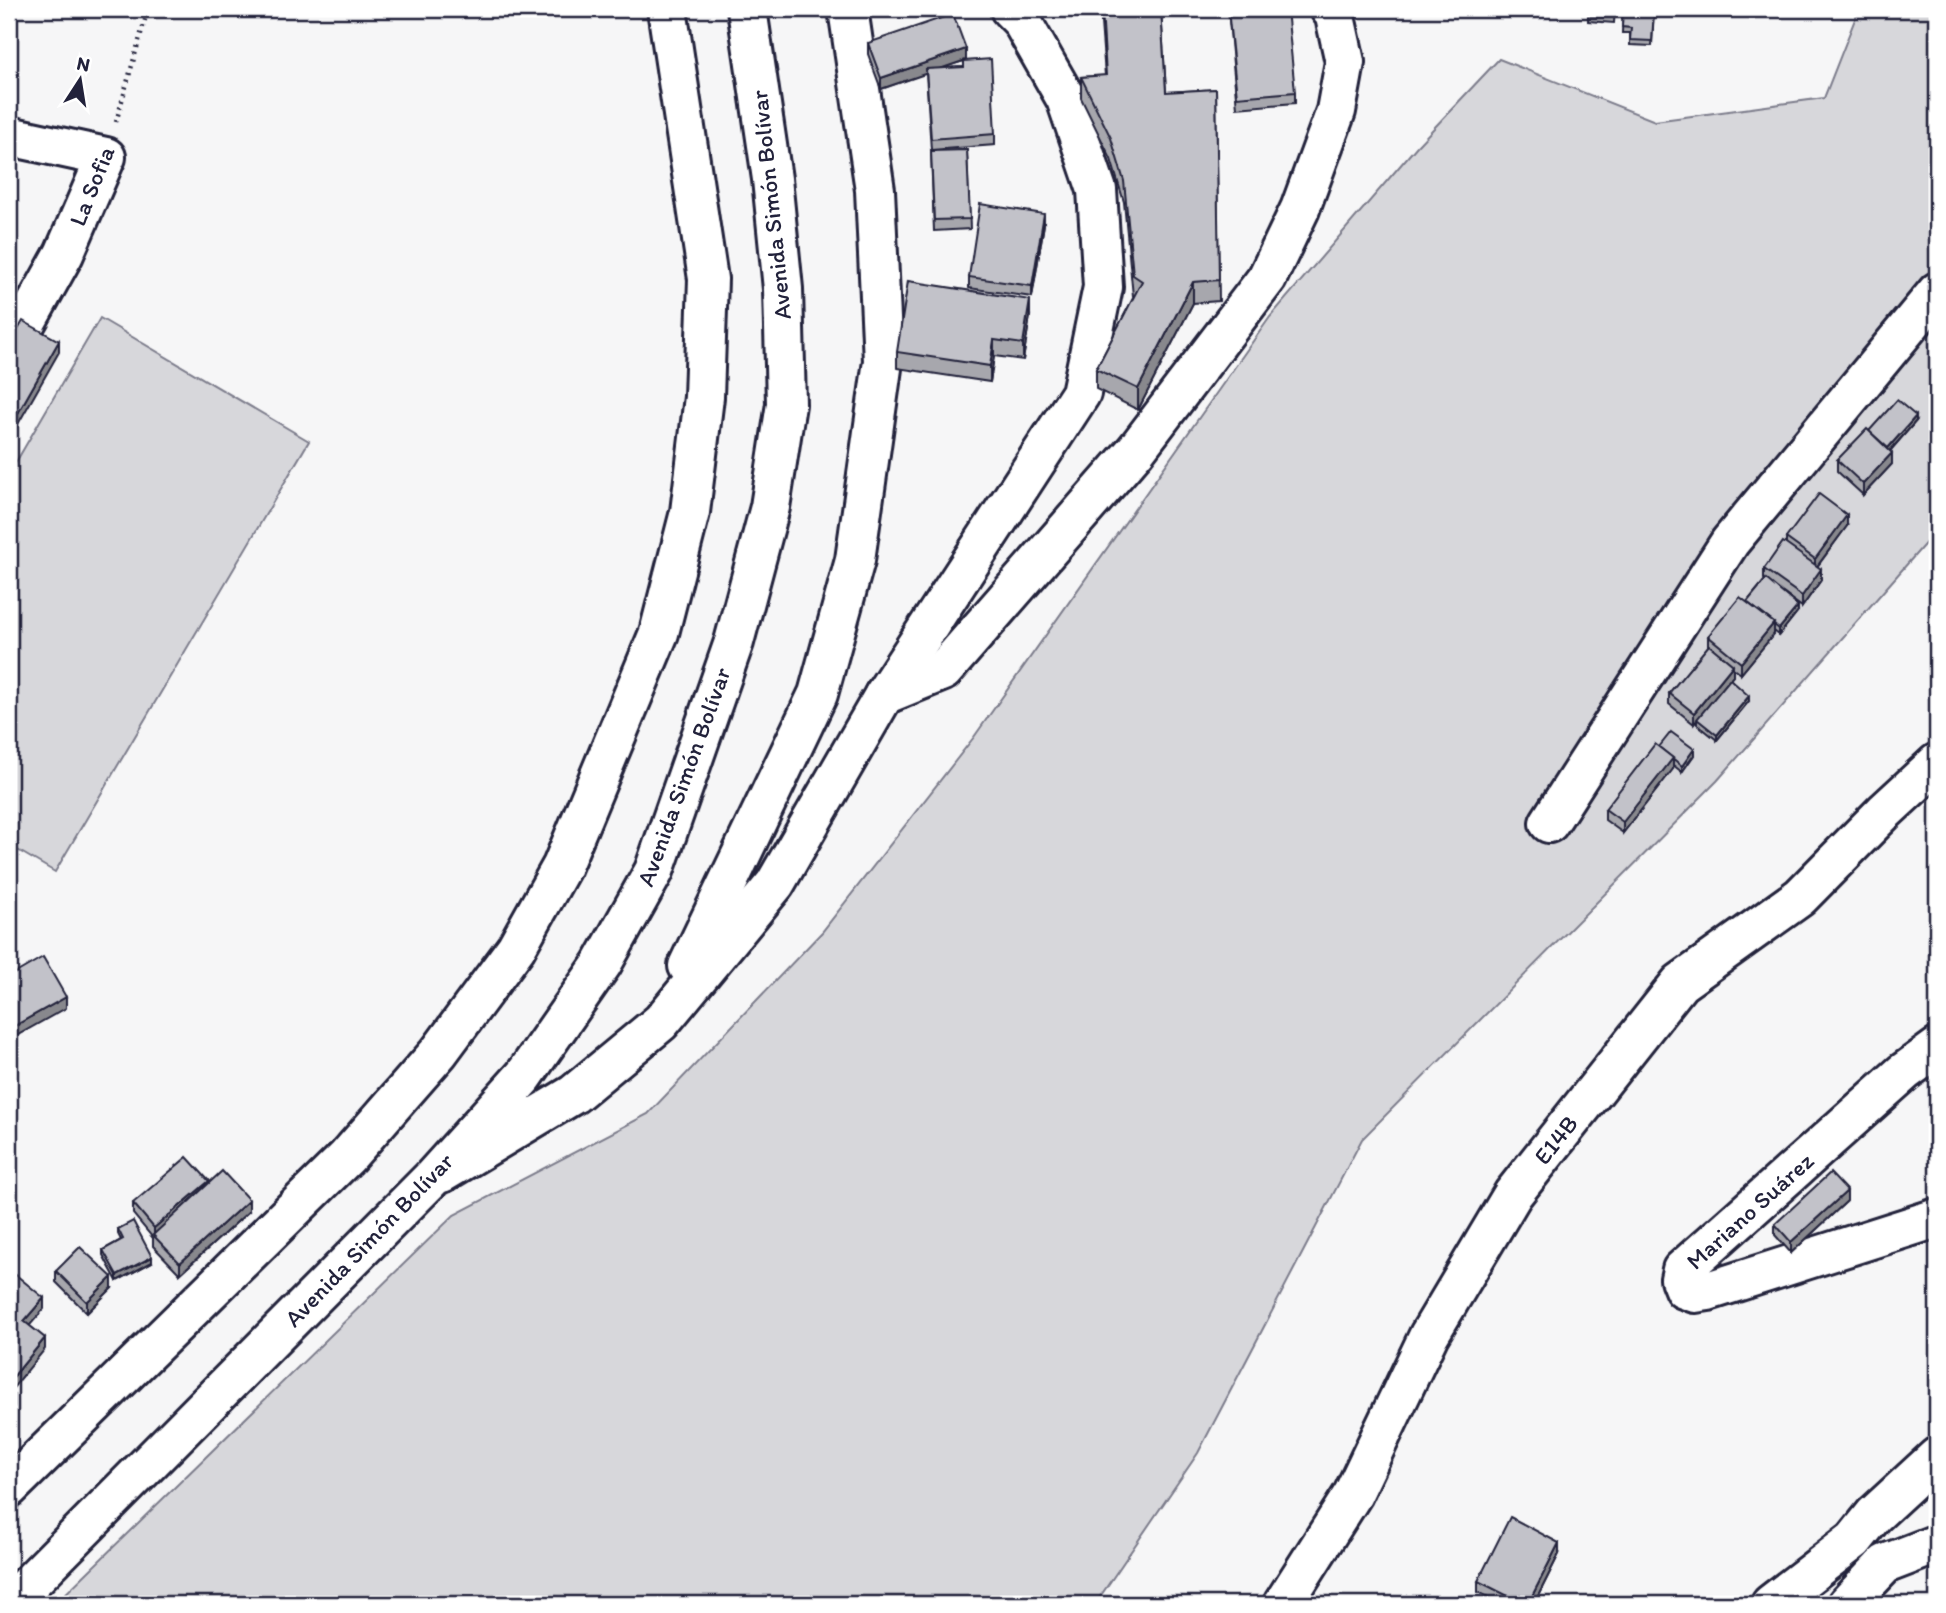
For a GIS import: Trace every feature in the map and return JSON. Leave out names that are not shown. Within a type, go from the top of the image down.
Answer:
[{"type":"main road","points":[[9,1489],[347,1157],[439,1052],[516,948],[562,866],[659,633],[690,512],[704,397],[708,279],[667,9]]},
{"type":"main road","name":"Avenida Simón Bolívar","points":[[9,1604],[431,1179],[524,1076],[602,964],[654,871],[734,642],[770,507],[786,404],[783,289],[773,193],[747,9]]},
{"type":"main road","points":[[661,1022],[818,694],[855,560],[883,361],[875,190],[848,9]]},
{"type":"main road","points":[[431,1179],[574,1094],[661,1022],[775,884],[884,695],[1081,393],[1103,288],[1097,190],[1066,99],[1021,20],[1010,9]]},
{"type":"main road","points":[[884,695],[943,671],[1136,450],[1267,278],[1300,209],[1336,111],[1345,62],[1334,12],[1330,9]]},
{"type":"main road","points":[[9,136],[106,158]]},
{"type":"main road","name":"La Sofia","points":[[9,354],[64,254],[106,158]]},
{"type":"main road","points":[[1549,823],[1730,542],[1937,292]]},
{"type":"main road","name":"E14B","points":[[1283,1604],[1353,1494],[1429,1335],[1513,1194],[1680,983],[1800,897],[1937,763]]},
{"type":"main road","name":"Mariano Suárez","points":[[1937,1048],[1904,1072],[1682,1270],[1680,1279],[1684,1289],[1695,1293],[1708,1291],[1937,1218]]},
{"type":"main road","points":[[1771,1604],[1854,1540],[1874,1516],[1937,1457]]},
{"type":"main road","points":[[1854,1540],[1885,1564]]},
{"type":"main road","points":[[1847,1604],[1885,1564],[1937,1544]]},
{"type":"path","name":"La Sofia","points":[[106,158],[148,9]]},
{"type":"shaded area","points":[[1859,9],[1937,9],[1937,530],[1717,781],[1362,1139],[1198,1453],[1095,1604],[55,1604],[454,1215],[648,1114],[822,932],[974,737],[1270,317],[1417,146],[1499,59],[1655,121],[1824,98]]},
{"type":"shaded area","points":[[100,318],[309,441],[55,872],[9,845],[9,474]]},
{"type":"building","points":[[1102,9],[1161,9],[1166,92],[1216,89],[1219,280],[1193,282],[1138,389],[1096,369],[1142,281],[1133,275],[1124,181],[1111,138],[1081,77],[1106,75]]},
{"type":"building","points":[[1228,9],[1287,9],[1295,92],[1237,97]]},
{"type":"building","points":[[1588,9],[1615,9],[1614,17],[1588,16]]},
{"type":"building","points":[[1623,9],[1654,9],[1652,41],[1630,40],[1631,28],[1622,27]]},
{"type":"building","points":[[953,14],[966,49],[881,78],[868,43]]},
{"type":"building","points":[[991,59],[995,134],[931,139],[926,69],[964,67],[964,61]]},
{"type":"building","points":[[967,150],[970,219],[934,220],[931,151]]},
{"type":"building","points":[[980,204],[1044,214],[1032,286],[969,277]]},
{"type":"building","points":[[908,281],[1030,300],[1023,344],[994,340],[990,366],[897,352]]},
{"type":"building","points":[[23,321],[59,341],[9,429],[9,345]]},
{"type":"building","points":[[1897,400],[1916,416],[1888,448],[1869,431]]},
{"type":"building","points":[[1867,429],[1892,453],[1863,484],[1837,460]]},
{"type":"building","points":[[1819,494],[1847,515],[1815,559],[1786,538]]},
{"type":"building","points":[[1783,542],[1821,569],[1802,596],[1764,569]]},
{"type":"building","points":[[1766,579],[1798,606],[1779,629],[1747,602]]},
{"type":"building","points":[[1740,597],[1774,623],[1741,663],[1708,636]]},
{"type":"building","points":[[1709,645],[1733,665],[1694,713],[1669,693]]},
{"type":"building","points":[[1730,679],[1749,696],[1717,735],[1697,719]]},
{"type":"building","points":[[1671,732],[1694,749],[1682,766],[1659,747]]},
{"type":"building","points":[[1655,744],[1673,758],[1623,822],[1605,809]]},
{"type":"building","points":[[43,957],[66,997],[9,1029],[9,977]]},
{"type":"building","points":[[187,1157],[209,1181],[154,1228],[133,1203]]},
{"type":"building","points":[[222,1171],[249,1200],[180,1263],[153,1235]]},
{"type":"building","points":[[1830,1173],[1847,1191],[1791,1242],[1775,1224]]},
{"type":"building","points":[[133,1221],[152,1257],[117,1275],[103,1250],[123,1239],[118,1229]]},
{"type":"building","points":[[80,1247],[112,1277],[87,1302],[56,1271]]},
{"type":"building","points":[[16,1275],[44,1298],[24,1321],[45,1338],[9,1382],[9,1284]]},
{"type":"building","points":[[9,1392],[14,1395],[9,1405]]},
{"type":"building","points":[[1510,1517],[1559,1543],[1528,1604],[1478,1581]]}]
